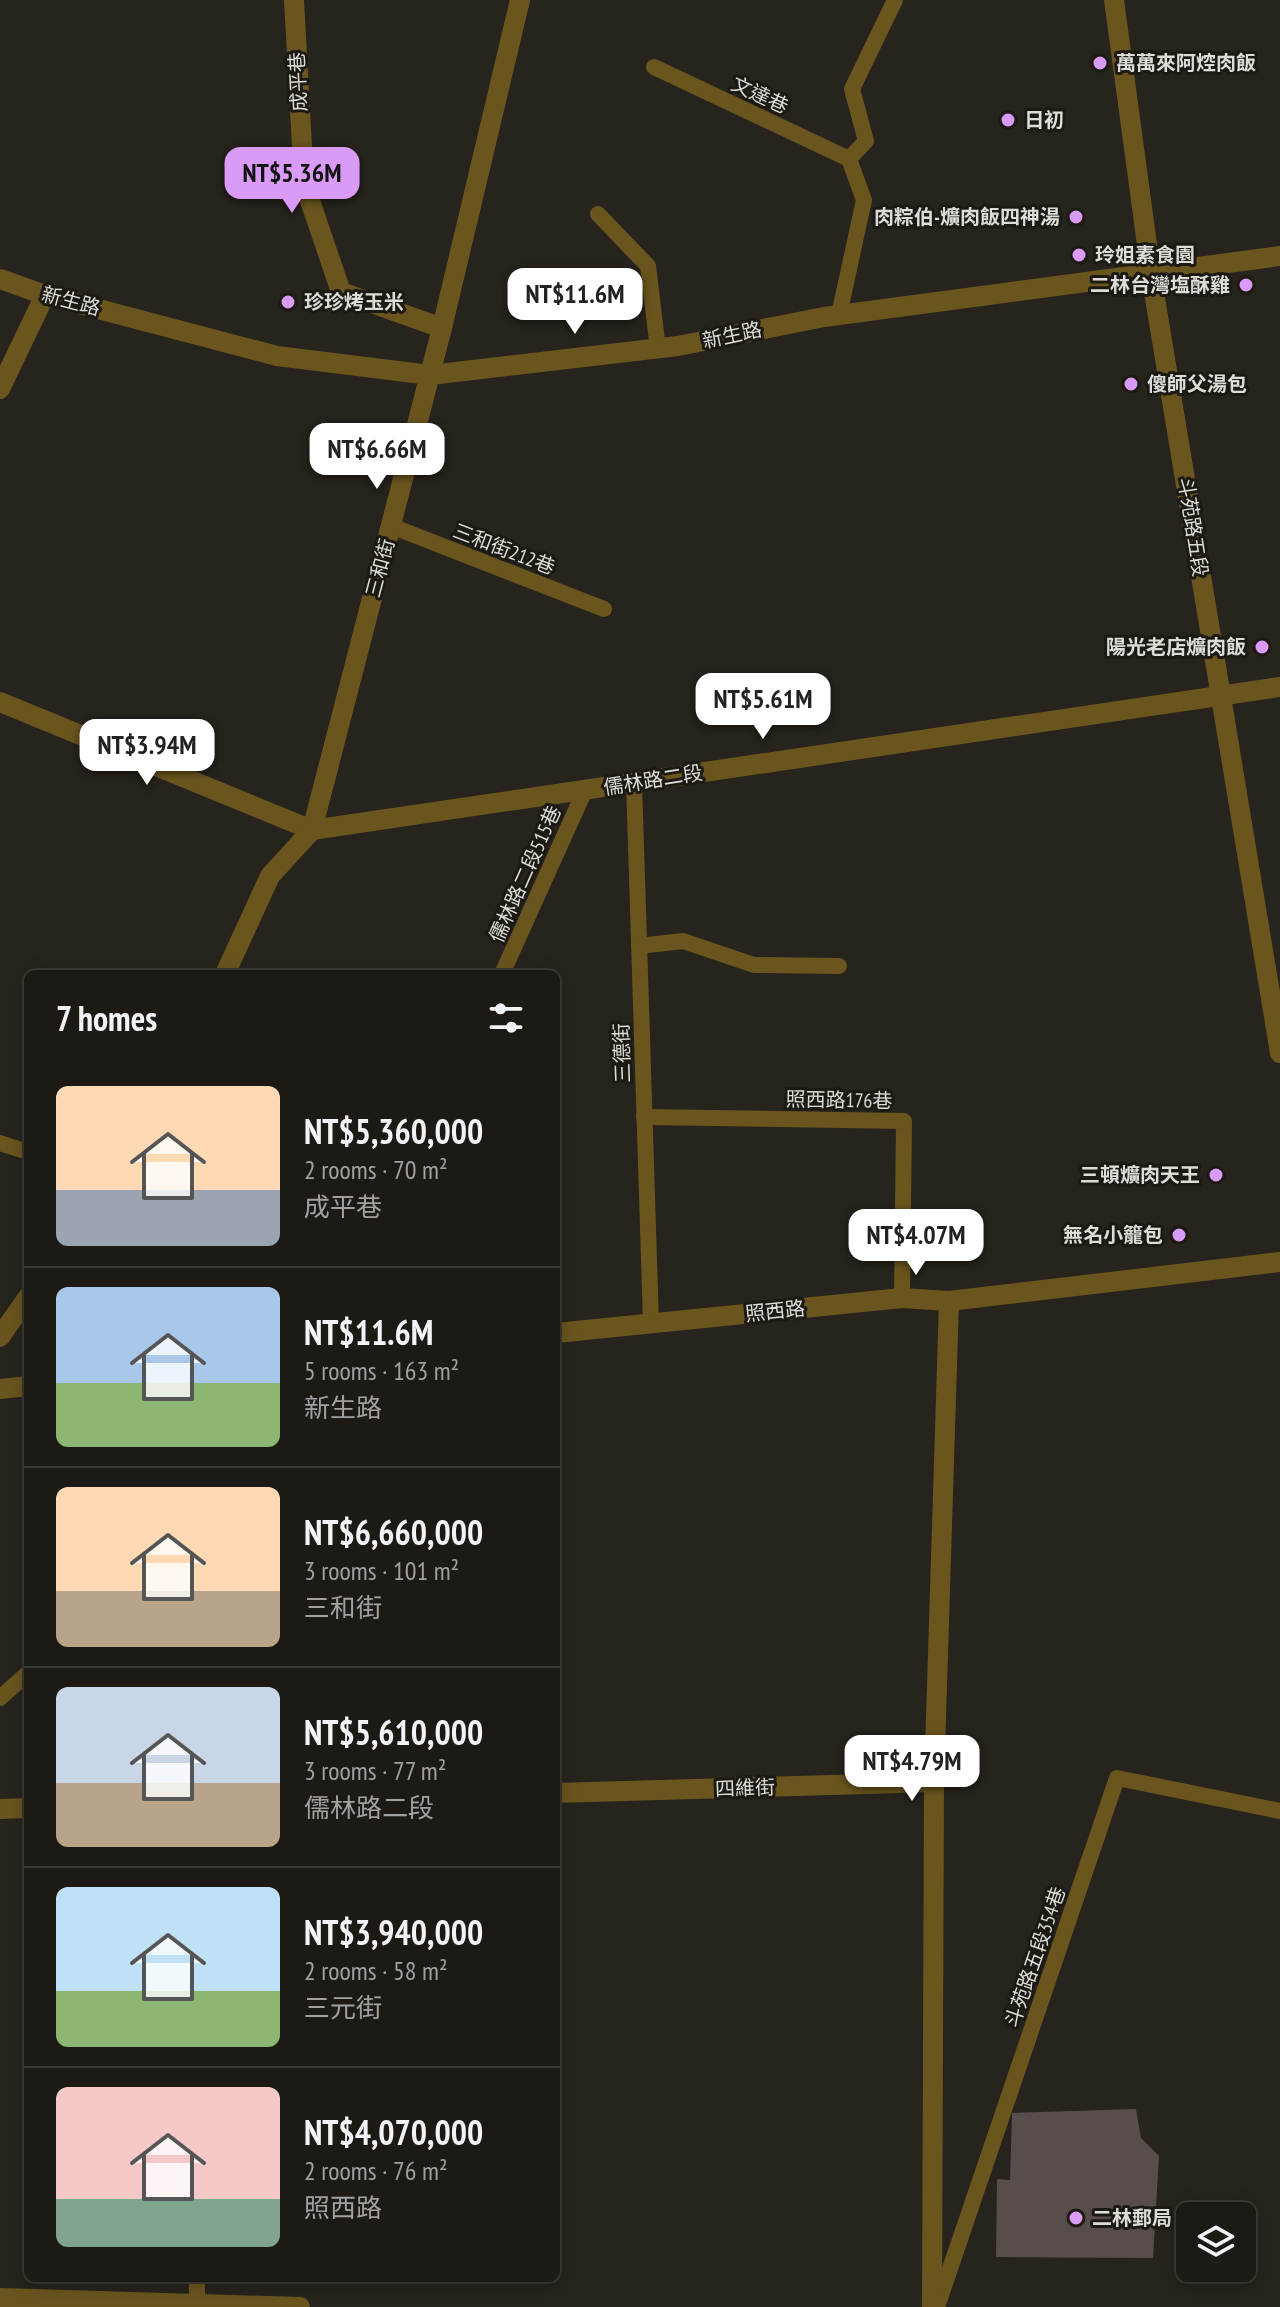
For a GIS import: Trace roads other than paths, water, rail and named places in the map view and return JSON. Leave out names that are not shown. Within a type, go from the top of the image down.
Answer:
[{"type":"street","name":"成平巷","points":[[294,0],[304,183],[341,292],[442,328]]},
{"type":"street","name":"三和街","points":[[227,970],[270,876],[312,830],[442,328],[520,0]]},
{"type":"street","name":"斗苑路五段","points":[[1114,0],[1151,274],[1280,1053]]},
{"type":"street","name":"新生路","points":[[0,279],[45,295],[277,356],[430,375],[658,349],[839,315],[1280,256]]},
{"type":"street","points":[[0,389],[45,295]]},
{"type":"street","name":"儒林路二段","points":[[312,830],[1280,687]]},
{"type":"street","points":[[0,702],[312,830]]},
{"type":"street","name":"照西路","points":[[560,1333],[902,1298],[949,1301],[1280,1262]]},
{"type":"street","points":[[934,2307],[934,1782],[949,1301]]},
{"type":"street","points":[[0,1337],[24,1303]]},
{"type":"street","points":[[0,1389],[24,1386]]},
{"type":"street","name":"四維街","points":[[560,1793],[934,1782]]},
{"type":"street","points":[[0,1809],[24,1808]]},
{"type":"street","points":[[0,2298],[300,2307]]},
{"type":"lane","points":[[839,315],[864,200],[849,159],[866,141],[852,89],[895,0]]},
{"type":"lane","name":"文達巷","points":[[654,67],[849,159]]},
{"type":"lane","points":[[598,214],[648,266],[658,349]]},
{"type":"lane","name":"三和街212巷","points":[[391,526],[604,609]]},
{"type":"lane","name":"三德街","points":[[634,782],[651,1323]]},
{"type":"lane","name":"儒林路二段515巷","points":[[504,970],[585,790]]},
{"type":"lane","points":[[639,946],[683,941],[754,965],[839,966]]},
{"type":"lane","name":"照西路176巷","points":[[644,1117],[904,1121],[902,1298]]},
{"type":"lane","points":[[0,1143],[24,1151]]},
{"type":"lane","points":[[0,1698],[24,1677]]},
{"type":"lane","name":"斗苑路五段354巷","points":[[934,2307],[1117,1778],[1280,1811]]},
{"type":"lane","points":[[197,2282],[197,2303]]},
{"type":"place","name":"萬萬來阿焢肉飯","points":[[1100,63]]},
{"type":"place","name":"日初","points":[[1008,120]]},
{"type":"place","name":"肉粽伯-爌肉飯四神湯","points":[[1076,217]]},
{"type":"place","name":"玲姐素食園","points":[[1079,255]]},
{"type":"place","name":"二林台灣塩酥雞","points":[[1246,285]]},
{"type":"place","name":"珍珍烤玉米","points":[[288,302]]},
{"type":"place","name":"傻師父湯包","points":[[1131,384]]},
{"type":"place","name":"陽光老店爌肉飯","points":[[1262,647]]},
{"type":"place","name":"三頓爌肉天王","points":[[1216,1175]]},
{"type":"place","name":"無名小籠包","points":[[1179,1235]]},
{"type":"place","name":"二林郵局","points":[[1076,2218]]}]
